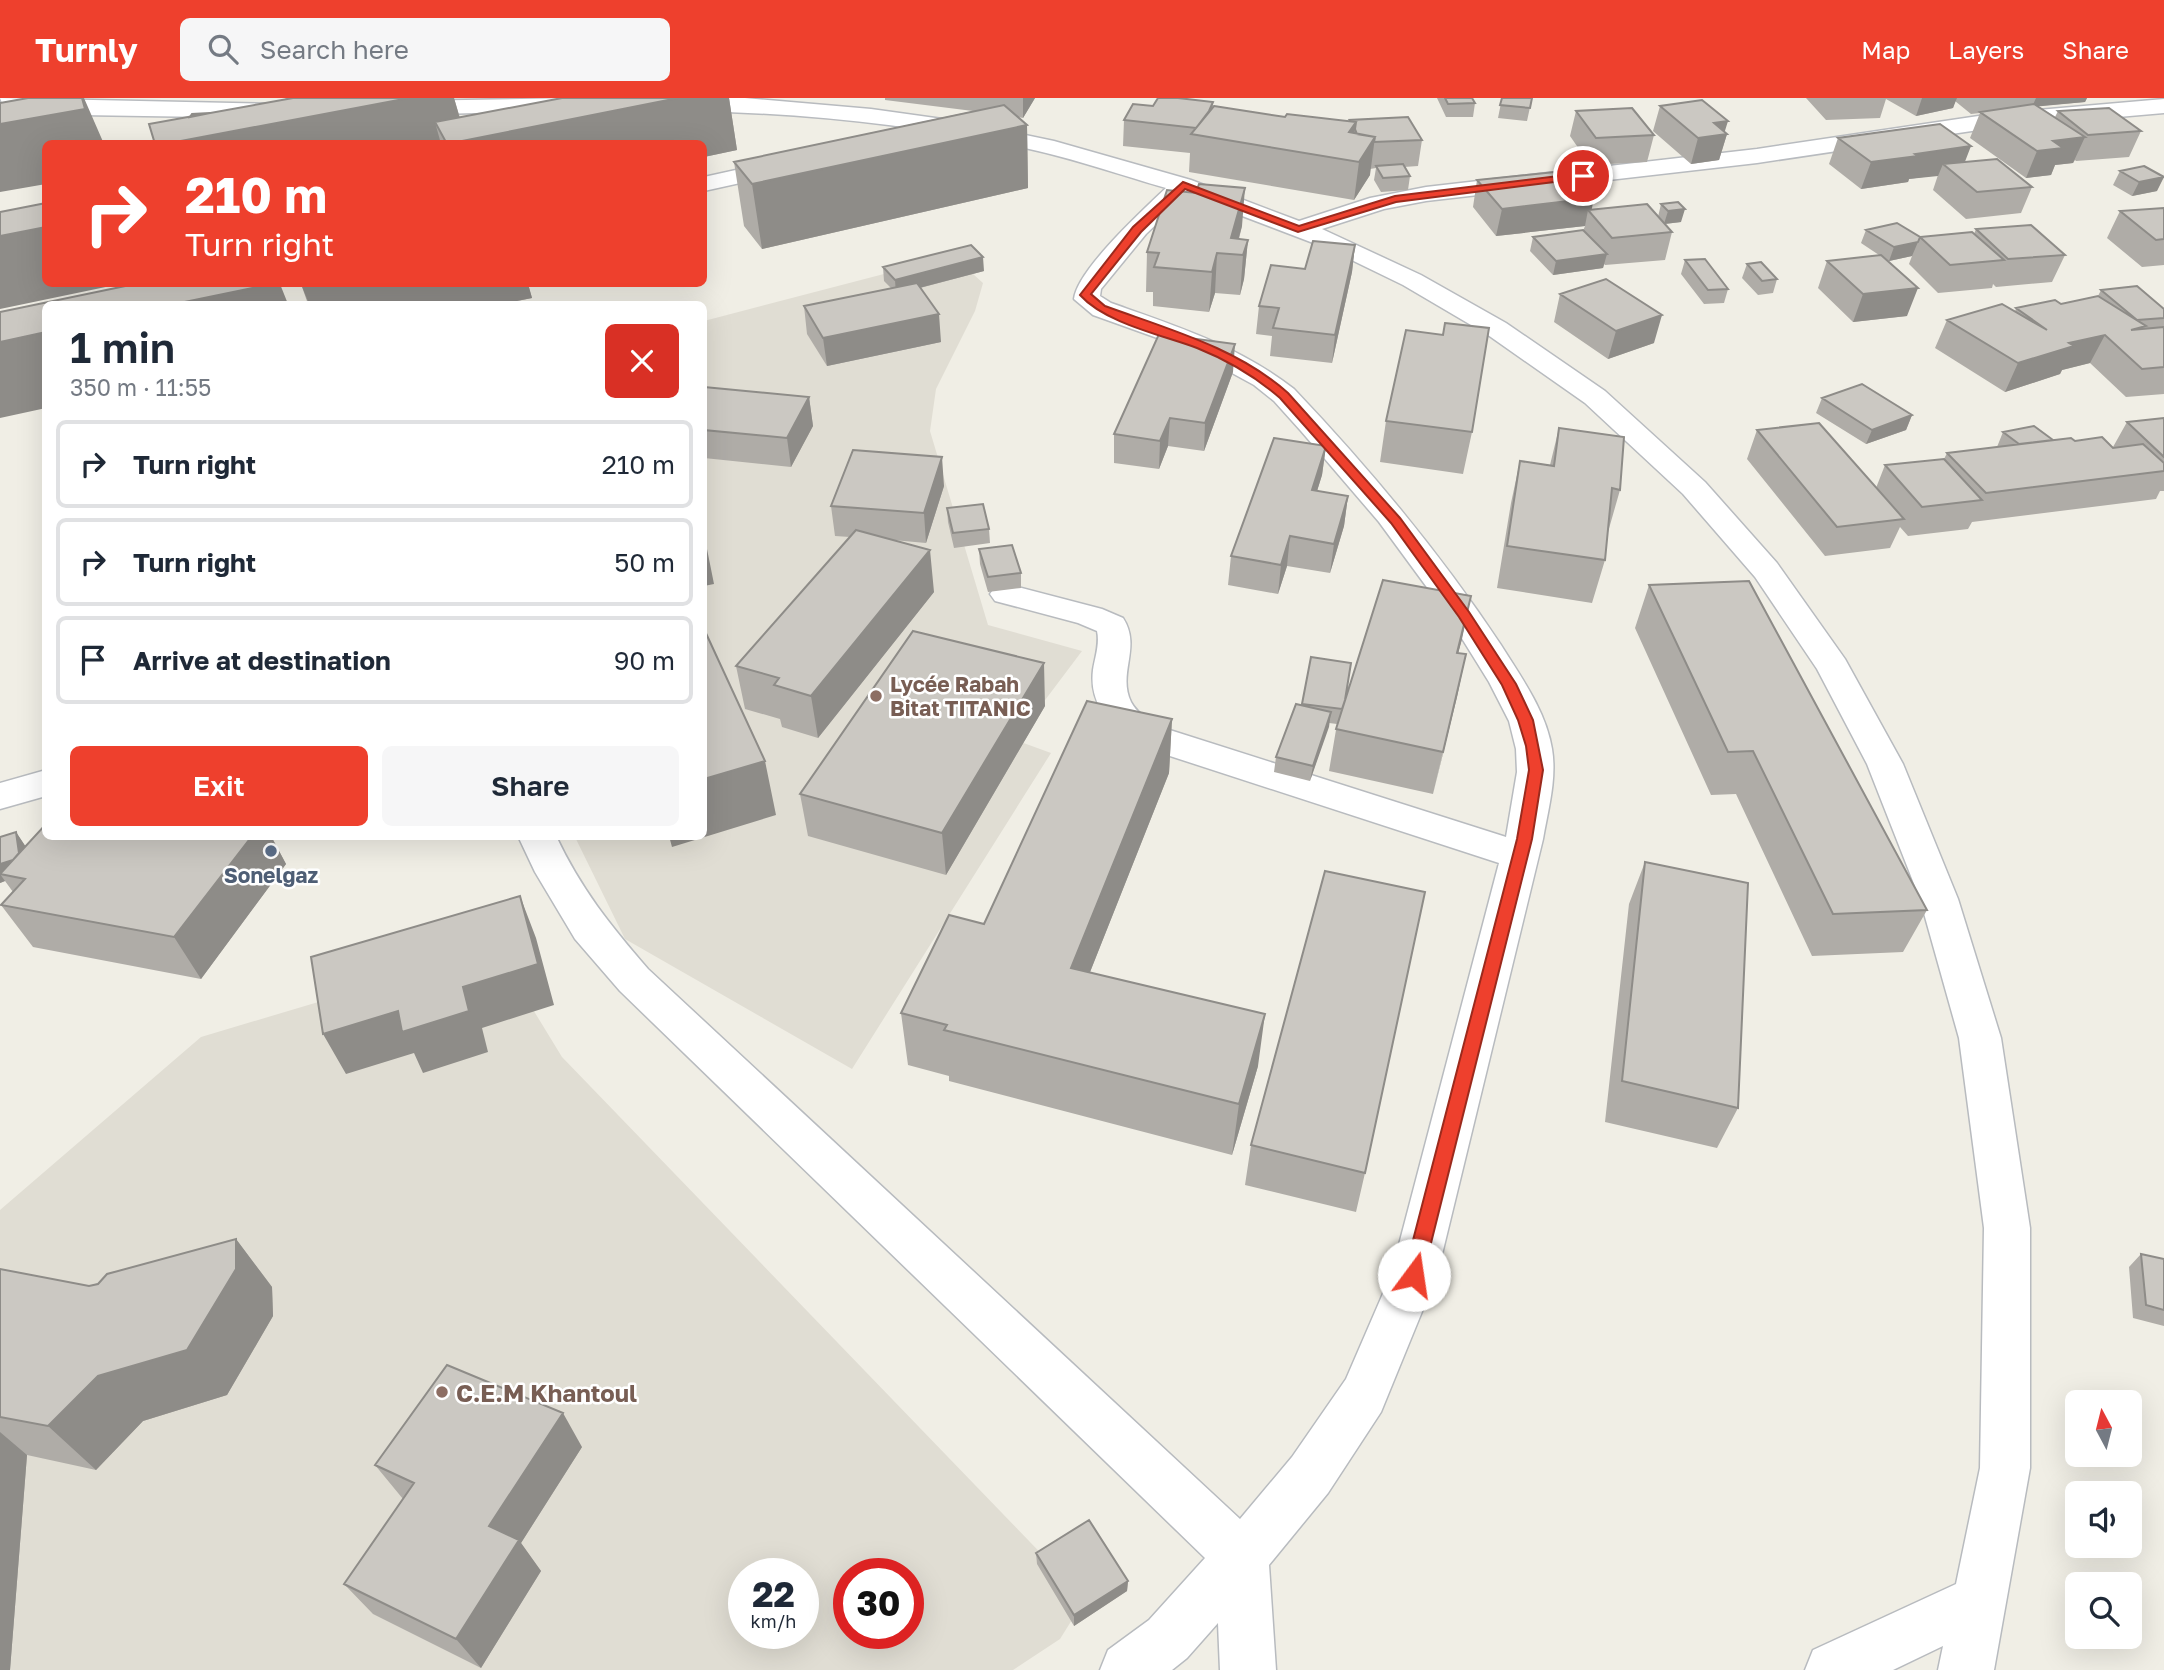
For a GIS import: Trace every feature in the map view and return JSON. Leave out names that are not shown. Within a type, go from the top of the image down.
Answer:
[{"type":"street","points":[[654,104],[746,101],[964,129],[1046,146],[1183,185],[1298,229],[1412,280],[1497,329],[1595,397],[1693,488],[1766,570],[1833,667],[1885,764],[1939,899],[1980,1038],[2007,1228],[2005,1468],[1966,1670]]},
{"type":"street","points":[[372,108],[601,105]]},
{"type":"street","points":[[1298,229],[1379,203],[1426,194],[1757,156],[1992,121],[2164,106]]},
{"type":"street","points":[[19,107],[307,110]]},
{"type":"street","points":[[707,183],[792,164]]},
{"type":"street","points":[[1128,1670],[1168,1639],[1242,1557],[1310,1475],[1364,1395],[1414,1275],[1519,855],[1536,770],[1526,720],[1509,684],[1396,520],[1329,442],[1266,379],[1205,347],[1101,309],[1087,299],[1088,288],[1137,229],[1183,185]]},
{"type":"street","points":[[1006,594],[1090,616],[1111,625],[1115,636],[1108,674],[1111,696],[1123,718],[1142,734],[1169,745],[1519,855]]},
{"type":"street","points":[[0,796],[42,784]]},
{"type":"street","points":[[539,840],[554,872],[589,928],[634,980],[1242,1557],[1248,1670]]},
{"type":"street","points":[[1833,1670],[1979,1601]]},
{"type":"shaded area","name":"Lycée Rabah Bitat TITANIC","points":[[953,256],[983,283],[975,311],[936,389],[930,431],[988,625],[1082,651],[1015,740],[1051,753],[852,1069],[625,939],[576,840],[707,840],[707,320]]},
{"type":"shaded area","name":"C.E.M Khantoul","points":[[496,949],[562,1057],[1085,1599],[1060,1639],[1013,1670],[0,1670],[0,1210],[201,1037]]},
{"type":"building","points":[[28,98],[82,98],[85,109],[0,124],[0,103]]},
{"type":"building","points":[[293,98],[409,98],[186,140],[154,140],[149,124]]},
{"type":"building","points":[[562,98],[678,98],[467,140],[445,140],[435,122]]},
{"type":"building","points":[[1158,98],[1213,102],[1196,128],[1124,120],[1133,104],[1153,106]]},
{"type":"building","points":[[1445,98],[1472,98],[1475,103],[1448,104]]},
{"type":"building","points":[[1502,98],[1532,98],[1530,108],[1500,105]]},
{"type":"building","points":[[1702,100],[1728,121],[1714,123],[1727,134],[1698,138],[1660,106]]},
{"type":"building","points":[[2034,104],[2085,137],[2053,141],[2063,148],[2037,151],[1980,112]]},
{"type":"building","points":[[1004,105],[1027,125],[752,184],[734,162]]},
{"type":"building","points":[[1214,106],[1285,117],[1287,114],[1356,122],[1349,132],[1375,137],[1359,162],[1191,134]]},
{"type":"building","points":[[1632,108],[1654,135],[1596,138],[1576,111]]},
{"type":"building","points":[[2109,108],[2141,131],[2088,135],[2058,111]]},
{"type":"building","points":[[1408,117],[1422,140],[1374,142],[1375,137],[1357,134],[1356,122],[1350,120]]},
{"type":"building","points":[[1940,124],[1971,146],[1871,162],[1838,138]]},
{"type":"building","points":[[1997,159],[2032,187],[1977,192],[1943,164]]},
{"type":"building","points":[[1403,164],[1410,176],[1383,178],[1376,166]]},
{"type":"building","points":[[2144,166],[2164,177],[2139,182],[2120,171]]},
{"type":"building","points":[[1555,172],[1572,190],[1585,189],[1594,198],[1502,209],[1477,180]]},
{"type":"building","points":[[1199,184],[1245,188],[1231,238],[1248,240],[1243,255],[1217,253],[1212,272],[1154,267],[1159,253],[1147,252],[1167,190],[1196,193]]},
{"type":"building","points":[[1678,202],[1685,209],[1668,211],[1661,204]]},
{"type":"building","points":[[42,204],[42,228],[0,236],[0,212]]},
{"type":"building","points":[[1647,204],[1672,232],[1612,238],[1588,210]]},
{"type":"building","points":[[2164,208],[2164,239],[2156,240],[2120,211]]},
{"type":"building","points":[[1897,223],[1920,237],[1918,242],[1894,247],[1866,230]]},
{"type":"building","points":[[2031,225],[2065,255],[2008,259],[1976,229]]},
{"type":"building","points":[[1583,230],[1607,254],[1556,261],[1533,237]]},
{"type":"building","points":[[1972,232],[2004,260],[1950,265],[1920,237]]},
{"type":"building","points":[[1313,241],[1355,245],[1335,335],[1273,328],[1279,308],[1259,306],[1271,265],[1305,269]]},
{"type":"building","points":[[971,245],[983,257],[895,280],[883,267]]},
{"type":"building","points":[[1881,255],[1918,288],[1863,294],[1827,261]]},
{"type":"building","points":[[1705,259],[1728,289],[1708,290],[1685,260]]},
{"type":"building","points":[[1761,262],[1777,279],[1762,281],[1747,264]]},
{"type":"building","points":[[1606,279],[1662,315],[1616,331],[1560,294]]},
{"type":"building","points":[[917,283],[939,314],[823,338],[804,306]]},
{"type":"building","points":[[2137,286],[2164,309],[2164,318],[2137,320],[2101,290]]},
{"type":"building","points":[[121,287],[257,287],[190,301],[53,301]]},
{"type":"building","points":[[2098,296],[2146,326],[2131,330],[2164,327],[2164,367],[2142,369],[2105,335],[2069,343],[2074,346],[2018,363],[1947,320],[2002,304],[2047,330],[2016,308],[2055,300],[2061,304]]},
{"type":"building","points":[[42,303],[42,333],[0,342],[0,312]]},
{"type":"building","points":[[1445,323],[1489,328],[1472,432],[1386,421],[1406,330],[1443,335]]},
{"type":"building","points":[[1159,334],[1235,344],[1205,423],[1170,418],[1160,441],[1114,434]]},
{"type":"building","points":[[1862,384],[1912,415],[1872,430],[1822,398]]},
{"type":"building","points":[[707,387],[809,397],[787,438],[707,430]]},
{"type":"building","points":[[2164,418],[2164,457],[2127,422]]},
{"type":"building","points":[[1819,423],[1904,519],[1837,527],[1757,430]]},
{"type":"building","points":[[2034,426],[2053,440],[2019,444],[2003,432]]},
{"type":"building","points":[[1559,428],[1624,437],[1620,490],[1612,488],[1605,560],[1507,546],[1520,461],[1554,466]]},
{"type":"building","points":[[2102,437],[2113,448],[2143,444],[2164,463],[2164,471],[1986,493],[1947,453],[2071,438],[2075,441]]},
{"type":"building","points":[[1274,438],[1326,446],[1312,490],[1348,496],[1334,544],[1290,536],[1281,565],[1231,556]]},
{"type":"building","points":[[853,450],[942,457],[924,513],[831,506]]},
{"type":"building","points":[[1944,459],[1982,500],[1922,507],[1885,465]]},
{"type":"building","points":[[983,504],[989,529],[953,533],[947,508]]},
{"type":"building","points":[[856,530],[930,550],[811,696],[774,685],[779,678],[736,666]]},
{"type":"building","points":[[1012,545],[1021,573],[988,577],[979,549]]},
{"type":"building","points":[[1383,580],[1471,596],[1457,653],[1466,654],[1443,752],[1336,729]]},
{"type":"building","points":[[1749,581],[1927,910],[1833,914],[1753,751],[1728,752],[1649,585]]},
{"type":"building","points":[[913,631],[1044,663],[942,833],[800,794]]},
{"type":"building","points":[[707,635],[765,761],[707,778]]},
{"type":"building","points":[[1311,657],[1351,663],[1342,709],[1302,704]]},
{"type":"building","points":[[1087,701],[1172,719],[1071,968],[1265,1014],[1239,1104],[944,1030],[947,1025],[901,1013],[949,915],[984,924]]},
{"type":"building","points":[[1296,704],[1331,712],[1313,766],[1276,757]]},
{"type":"building","points":[[42,828],[42,840],[249,840],[174,937],[1,905],[25,879],[0,874]]},
{"type":"building","points":[[16,832],[19,853],[13,860],[0,864],[0,837]]},
{"type":"building","points":[[1645,862],[1748,883],[1738,1108],[1622,1081]]},
{"type":"building","points":[[1325,871],[1425,892],[1365,1173],[1251,1145]]},
{"type":"building","points":[[520,896],[538,964],[463,987],[469,1011],[402,1032],[398,1011],[323,1034],[311,957]]},
{"type":"building","points":[[236,1239],[236,1269],[187,1350],[98,1376],[48,1426],[0,1417],[0,1269],[89,1286],[98,1284],[107,1274]]},
{"type":"building","points":[[2141,1254],[2164,1259],[2164,1310],[2146,1305]]},
{"type":"building","points":[[447,1365],[563,1413],[489,1526],[519,1540],[456,1639],[344,1584],[414,1483],[375,1465]]},
{"type":"building","points":[[1089,1520],[1128,1581],[1074,1615],[1036,1553]]},
{"type":"place","name":"Lycée Rabah Bitat TITANIC","points":[[876,696]]},
{"type":"place","name":"Sonelgaz","points":[[271,851]]},
{"type":"place","name":"C.E.M Khantoul","points":[[442,1392]]},
{"type":"route","points":[[1414,1275],[1524,839],[1536,770],[1526,720],[1509,684],[1396,520],[1329,442],[1284,395],[1266,379],[1205,347],[1101,309],[1087,299],[1086,291],[1137,229],[1183,185],[1298,229],[1395,199],[1583,176]]}]
